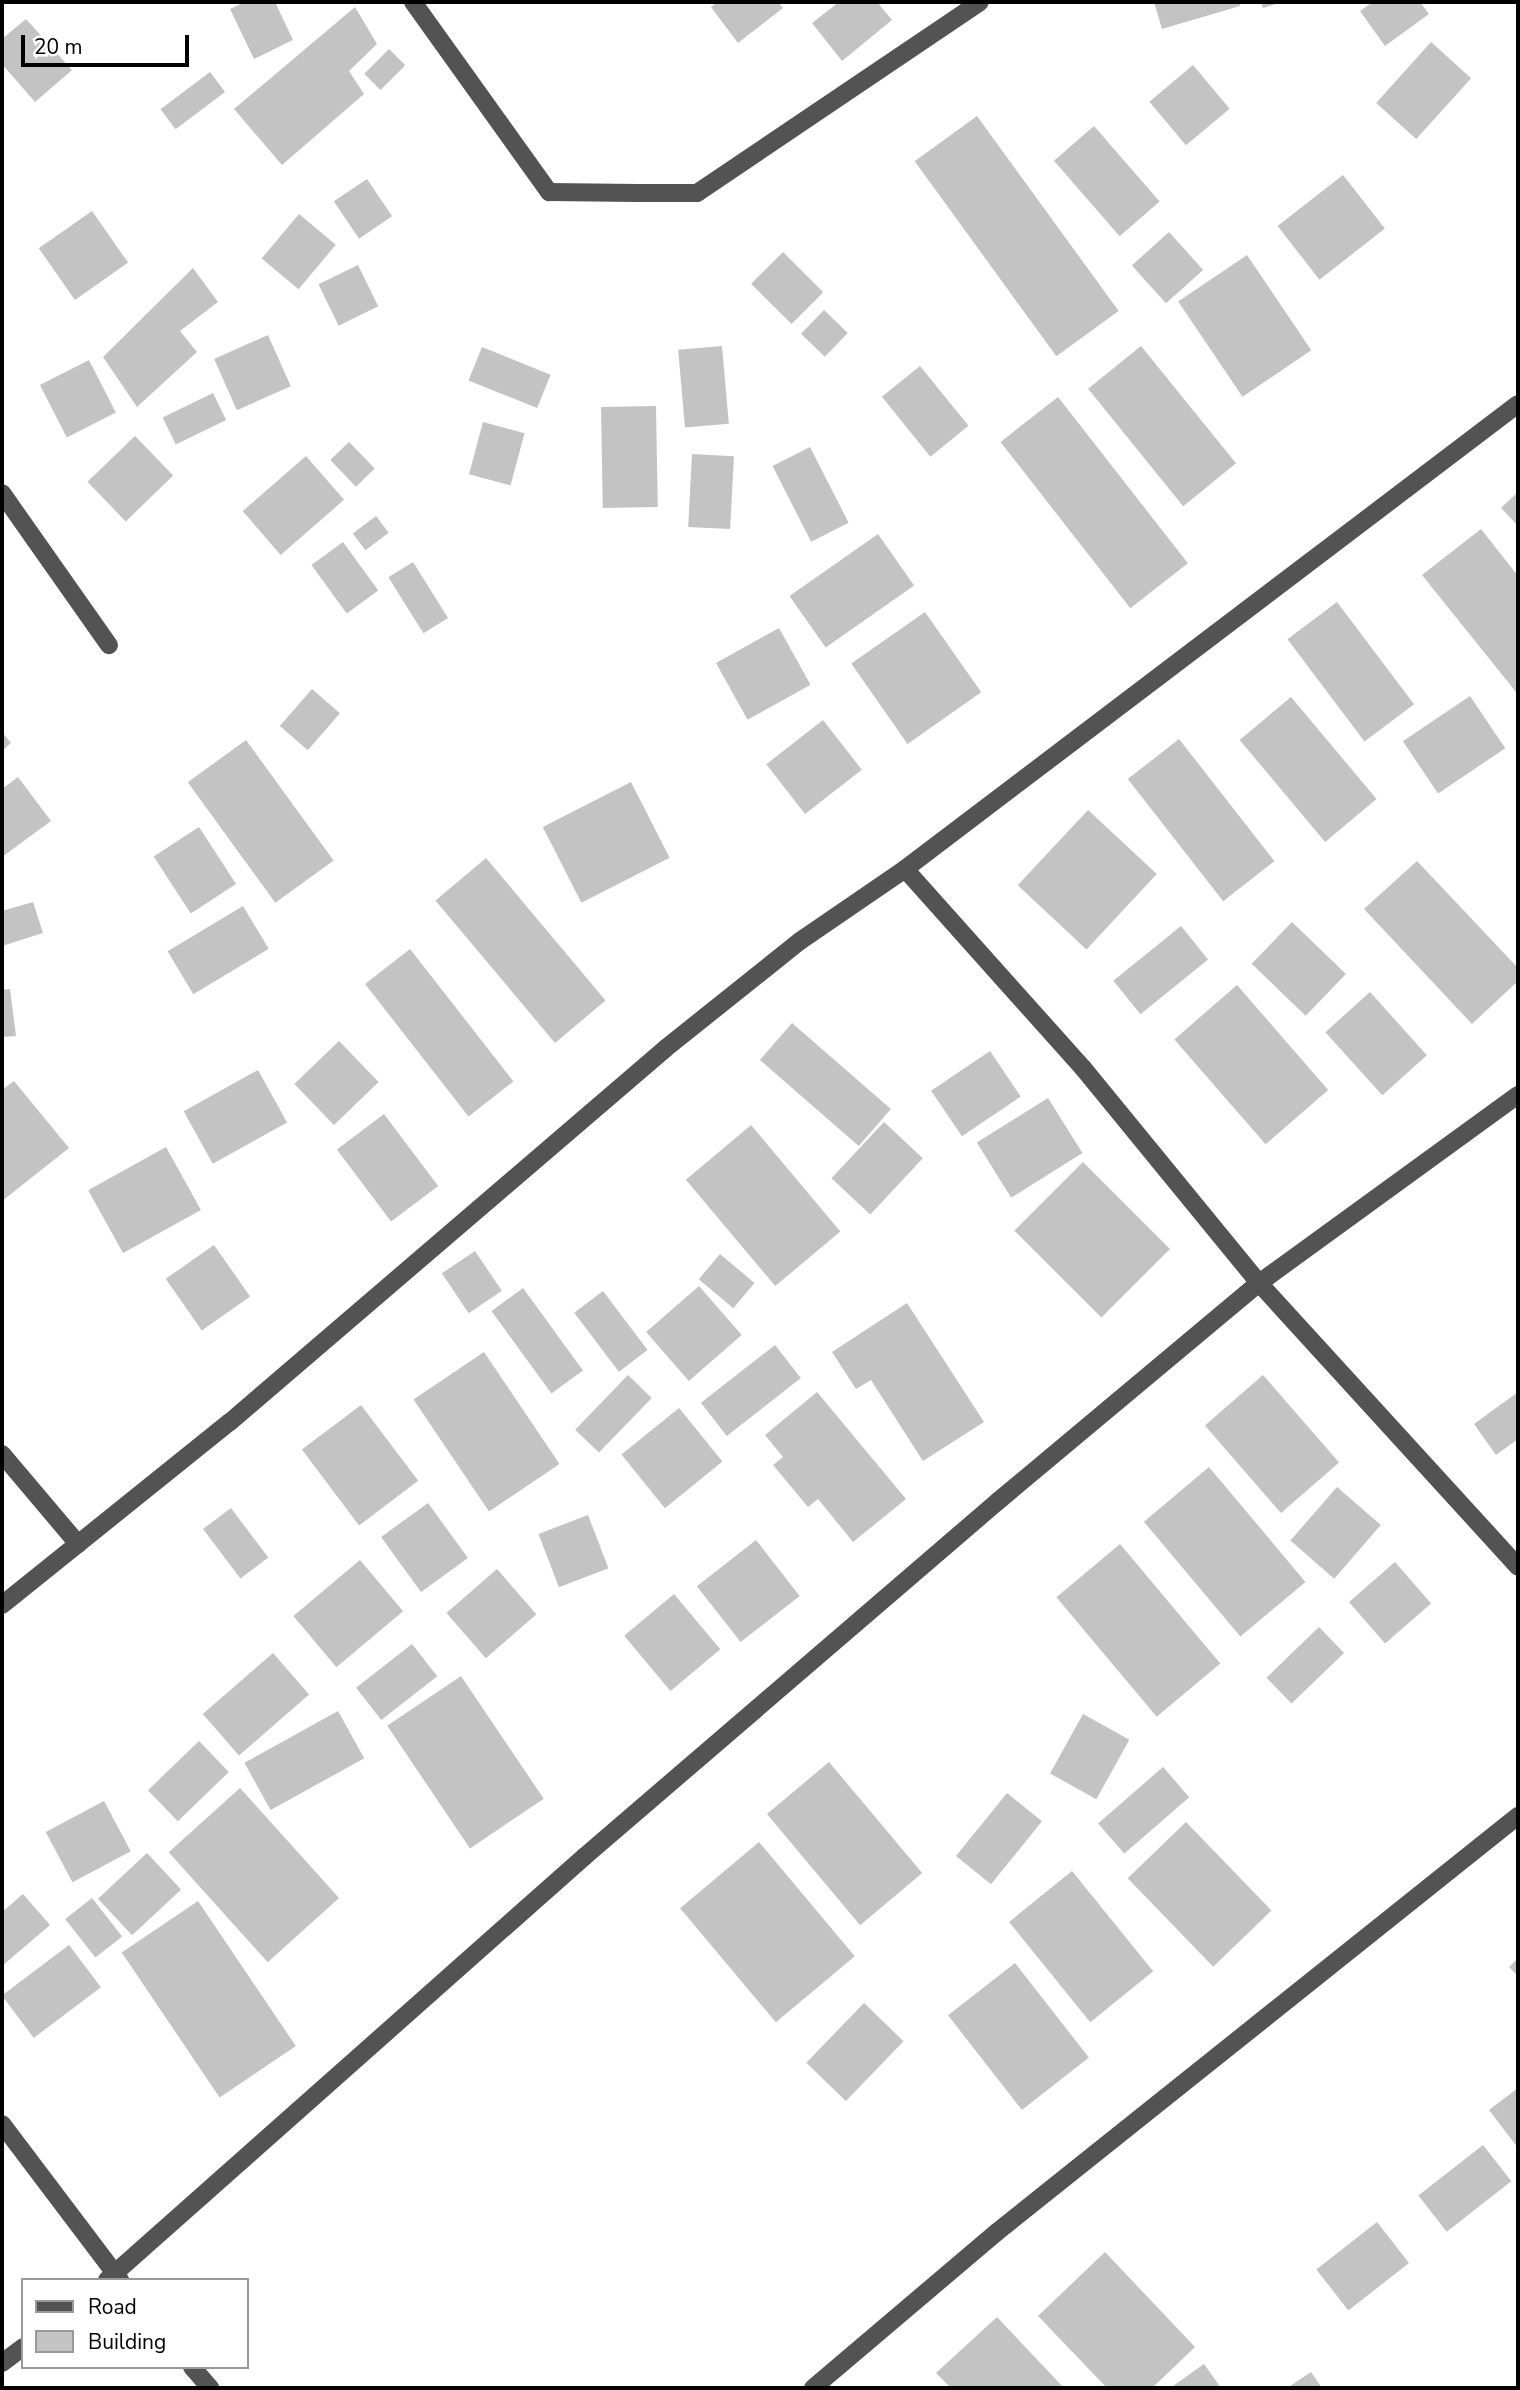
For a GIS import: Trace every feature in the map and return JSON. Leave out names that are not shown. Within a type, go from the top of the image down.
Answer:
[{"type":"street","points":[[413,2],[549,192],[638,193],[697,193],[980,2]]},
{"type":"street","points":[[2,1605],[78,1544],[666,1048],[800,941],[905,869],[1518,404]]},
{"type":"street","points":[[2,493],[109,645]]},
{"type":"street","points":[[905,869],[1083,1068],[1259,1283],[1518,1567]]},
{"type":"street","points":[[2,2124],[114,2278],[583,1857],[1259,1283],[1518,1095]]},
{"type":"street","points":[[2,1454],[78,1544]]},
{"type":"street","points":[[813,2388],[998,2232],[1518,1816]]},
{"type":"street","points":[[2,2363],[21,2349]]},
{"type":"street","points":[[194,2369],[210,2388]]},
{"type":"building","points":[[245,2],[275,2],[293,40],[254,59],[230,9]]},
{"type":"building","points":[[717,2],[778,2],[783,8],[738,43],[711,7]]},
{"type":"building","points":[[839,2],[877,2],[892,20],[842,61],[812,23]]},
{"type":"building","points":[[1154,2],[1239,2],[1240,6],[1162,29]]},
{"type":"building","points":[[1261,2],[1282,2],[1263,8]]},
{"type":"building","points":[[1373,2],[1420,2],[1429,14],[1385,46],[1360,11]]},
{"type":"building","points":[[355,7],[377,44],[349,71],[364,94],[282,165],[234,109]]},
{"type":"building","points":[[26,19],[72,70],[35,102],[2,64],[2,39]]},
{"type":"building","points":[[1431,42],[1471,78],[1416,139],[1376,103]]},
{"type":"building","points":[[389,49],[405,65],[381,90],[364,74]]},
{"type":"building","points":[[1193,65],[1230,109],[1186,145],[1149,102]]},
{"type":"building","points":[[210,72],[225,92],[176,129],[160,109]]},
{"type":"building","points":[[977,116],[1119,311],[1056,356],[915,161]]},
{"type":"building","points":[[1094,126],[1160,201],[1120,236],[1054,161]]},
{"type":"building","points":[[1343,175],[1385,229],[1319,280],[1278,226]]},
{"type":"building","points":[[367,179],[392,216],[359,239],[334,201]]},
{"type":"building","points":[[92,211],[128,263],[75,300],[39,248]]},
{"type":"building","points":[[299,214],[336,245],[298,289],[262,258]]},
{"type":"building","points":[[1169,232],[1203,270],[1166,303],[1132,265]]},
{"type":"building","points":[[783,252],[823,292],[791,324],[751,284]]},
{"type":"building","points":[[1247,255],[1311,350],[1242,397],[1178,301]]},
{"type":"building","points":[[358,265],[378,306],[339,326],[318,284]]},
{"type":"building","points":[[193,268],[218,302],[180,331],[197,352],[137,407],[103,357]]},
{"type":"building","points":[[824,310],[848,333],[825,357],[801,334]]},
{"type":"building","points":[[268,335],[291,386],[237,410],[214,359]]},
{"type":"building","points":[[722,346],[729,424],[685,428],[678,350]]},
{"type":"building","points":[[1141,346],[1236,463],[1183,506],[1088,389]]},
{"type":"building","points":[[482,347],[551,375],[537,408],[469,380]]},
{"type":"building","points":[[89,360],[116,413],[67,438],[40,385]]},
{"type":"building","points":[[920,366],[968,426],[930,457],[882,397]]},
{"type":"building","points":[[213,393],[226,420],[176,445],[163,418]]},
{"type":"building","points":[[1058,397],[1188,563],[1130,608],[1000,442]]},
{"type":"building","points":[[656,406],[658,507],[603,508],[601,407]]},
{"type":"building","points":[[483,422],[525,433],[511,485],[469,474]]},
{"type":"building","points":[[135,436],[173,476],[126,521],[88,482]]},
{"type":"building","points":[[349,442],[375,469],[356,487],[330,460]]},
{"type":"building","points":[[810,447],[849,523],[811,542],[773,466]]},
{"type":"building","points":[[692,454],[734,456],[730,529],[688,527]]},
{"type":"building","points":[[306,456],[344,500],[281,555],[243,511]]},
{"type":"building","points":[[1518,492],[1518,526],[1501,508]]},
{"type":"building","points":[[376,516],[389,533],[365,550],[353,533]]},
{"type":"building","points":[[1481,529],[1518,576],[1516,692],[1422,575]]},
{"type":"building","points":[[878,534],[914,586],[826,648],[790,596]]},
{"type":"building","points":[[343,542],[378,591],[347,613],[311,565]]},
{"type":"building","points":[[413,562],[448,618],[423,633],[388,577]]},
{"type":"building","points":[[1337,602],[1414,704],[1365,742],[1287,639]]},
{"type":"building","points":[[925,612],[981,692],[907,744],[851,664]]},
{"type":"building","points":[[779,628],[811,685],[748,720],[716,663]]},
{"type":"building","points":[[312,689],[340,713],[308,750],[280,726]]},
{"type":"building","points":[[1470,696],[1505,748],[1438,794],[1403,741]]},
{"type":"building","points":[[1291,697],[1376,799],[1325,842],[1240,740]]},
{"type":"building","points":[[823,720],[862,770],[805,814],[766,764]]},
{"type":"building","points":[[2,732],[11,743],[2,751]]},
{"type":"building","points":[[1179,739],[1274,861],[1223,901],[1128,779]]},
{"type":"building","points":[[246,740],[334,861],[275,903],[188,782]]},
{"type":"building","points":[[18,777],[51,821],[2,857],[2,789]]},
{"type":"building","points":[[631,782],[670,858],[581,903],[543,827]]},
{"type":"building","points":[[1088,810],[1157,874],[1087,949],[1018,885]]},
{"type":"building","points":[[199,827],[236,884],[191,913],[154,856]]},
{"type":"building","points":[[486,858],[606,1000],[555,1043],[435,900]]},
{"type":"building","points":[[1417,861],[1518,968],[1518,981],[1472,1024],[1364,909]]},
{"type":"building","points":[[33,902],[43,933],[2,946],[2,911]]},
{"type":"building","points":[[243,906],[269,949],[193,994],[168,951]]},
{"type":"building","points":[[1292,922],[1346,974],[1306,1016],[1252,964]]},
{"type":"building","points":[[1181,926],[1208,959],[1140,1014],[1113,981]]},
{"type":"building","points":[[410,949],[513,1081],[469,1116],[365,984]]},
{"type":"building","points":[[1237,985],[1328,1090],[1266,1144],[1174,1039]]},
{"type":"building","points":[[10,989],[16,1036],[2,1037],[2,990]]},
{"type":"building","points":[[1370,992],[1427,1055],[1382,1095],[1325,1032]]},
{"type":"building","points":[[792,1023],[891,1109],[859,1146],[760,1060]]},
{"type":"building","points":[[339,1041],[379,1082],[334,1125],[294,1084]]},
{"type":"building","points":[[990,1051],[1021,1097],[962,1136],[931,1091]]},
{"type":"building","points":[[258,1070],[287,1122],[213,1164],[184,1111]]},
{"type":"building","points":[[14,1081],[69,1148],[2,1201],[2,1090]]},
{"type":"building","points":[[1048,1098],[1082,1153],[1011,1198],[977,1143]]},
{"type":"building","points":[[384,1114],[438,1186],[391,1221],[337,1150]]},
{"type":"building","points":[[884,1122],[923,1158],[870,1214],[831,1178]]},
{"type":"building","points":[[751,1125],[840,1231],[775,1286],[686,1180]]},
{"type":"building","points":[[166,1147],[201,1210],[123,1253],[88,1190]]},
{"type":"building","points":[[1083,1162],[1170,1249],[1101,1318],[1014,1231]]},
{"type":"building","points":[[214,1245],[250,1297],[202,1330],[166,1279]]},
{"type":"building","points":[[475,1251],[502,1291],[469,1313],[442,1273]]},
{"type":"building","points":[[720,1254],[754,1283],[733,1308],[699,1279]]},
{"type":"building","points":[[699,1286],[742,1335],[689,1381],[646,1332]]},
{"type":"building","points":[[523,1288],[583,1371],[551,1393],[491,1311]]},
{"type":"building","points":[[603,1291],[648,1350],[619,1372],[574,1313]]},
{"type":"building","points":[[907,1303],[984,1422],[923,1461],[871,1380],[856,1389],[832,1352]]},
{"type":"building","points":[[775,1345],[801,1378],[727,1436],[701,1403]]},
{"type":"building","points":[[484,1352],[559,1464],[489,1511],[414,1400]]},
{"type":"building","points":[[628,1375],[652,1398],[599,1453],[575,1430]]},
{"type":"building","points":[[1263,1375],[1339,1463],[1281,1513],[1205,1426]]},
{"type":"building","points":[[817,1392],[906,1499],[853,1542],[818,1499],[808,1507],[773,1465],[783,1457],[765,1435]]},
{"type":"building","points":[[1518,1392],[1518,1439],[1496,1455],[1474,1424]]},
{"type":"building","points":[[361,1405],[418,1481],[359,1525],[302,1450]]},
{"type":"building","points":[[679,1408],[722,1462],[665,1508],[621,1455]]},
{"type":"building","points":[[1209,1467],[1305,1582],[1240,1637],[1144,1522]]},
{"type":"building","points":[[1337,1487],[1381,1525],[1334,1579],[1290,1541]]},
{"type":"building","points":[[428,1503],[468,1558],[421,1592],[381,1537]]},
{"type":"building","points":[[231,1508],[268,1558],[240,1579],[203,1529]]},
{"type":"building","points":[[588,1515],[608,1568],[559,1587],[539,1534]]},
{"type":"building","points":[[756,1540],[800,1596],[741,1642],[697,1586]]},
{"type":"building","points":[[1120,1544],[1220,1664],[1157,1717],[1056,1597]]},
{"type":"building","points":[[360,1560],[403,1611],[336,1667],[293,1616]]},
{"type":"building","points":[[1395,1562],[1431,1604],[1385,1644],[1349,1602]]},
{"type":"building","points":[[497,1569],[536,1614],[486,1658],[446,1613]]},
{"type":"building","points":[[674,1594],[720,1649],[670,1691],[624,1636]]},
{"type":"building","points":[[1319,1627],[1344,1653],[1291,1704],[1266,1678]]},
{"type":"building","points":[[412,1644],[437,1676],[381,1720],[356,1688]]},
{"type":"building","points":[[273,1653],[309,1695],[239,1756],[203,1714]]},
{"type":"building","points":[[461,1676],[544,1799],[470,1848],[387,1726]]},
{"type":"building","points":[[338,1711],[364,1758],[271,1810],[244,1763]]},
{"type":"building","points":[[1083,1714],[1129,1740],[1096,1799],[1050,1773]]},
{"type":"building","points":[[199,1741],[229,1772],[178,1821],[148,1790]]},
{"type":"building","points":[[829,1762],[922,1873],[860,1925],[767,1814]]},
{"type":"building","points":[[1163,1767],[1189,1797],[1124,1854],[1098,1823]]},
{"type":"building","points":[[240,1788],[339,1898],[268,1962],[169,1852]]},
{"type":"building","points":[[1007,1793],[1042,1821],[991,1884],[956,1856]]},
{"type":"building","points":[[104,1801],[131,1851],[72,1882],[46,1832]]},
{"type":"building","points":[[1186,1822],[1271,1910],[1213,1967],[1128,1878]]},
{"type":"building","points":[[759,1842],[855,1956],[776,2022],[680,1908]]},
{"type":"building","points":[[147,1853],[181,1890],[132,1935],[98,1899]]},
{"type":"building","points":[[1072,1871],[1153,1971],[1090,2022],[1009,1922]]},
{"type":"building","points":[[23,1894],[50,1925],[2,1966],[2,1912]]},
{"type":"building","points":[[92,1898],[122,1937],[95,1958],[65,1919]]},
{"type":"building","points":[[198,1901],[296,2046],[220,2098],[122,1952]]},
{"type":"building","points":[[69,1945],[101,1987],[34,2038],[2,1995]]},
{"type":"building","points":[[1518,1958],[1518,1976],[1509,1967]]},
{"type":"building","points":[[1015,1963],[1089,2058],[1022,2110],[948,2015]]},
{"type":"building","points":[[864,2003],[904,2041],[846,2101],[806,2063]]},
{"type":"building","points":[[1518,2088],[1518,2148],[1489,2110]]},
{"type":"building","points":[[1483,2145],[1511,2181],[1447,2232],[1418,2195]]},
{"type":"building","points":[[1377,2222],[1409,2263],[1348,2310],[1316,2269]]},
{"type":"building","points":[[1105,2252],[1195,2347],[1152,2388],[1107,2388],[1038,2316]]},
{"type":"building","points":[[997,2317],[1064,2388],[951,2388],[936,2373]]},
{"type":"building","points":[[1204,2364],[1221,2388],[1170,2388]]},
{"type":"building","points":[[1311,2372],[1322,2388],[1287,2388]]}]
